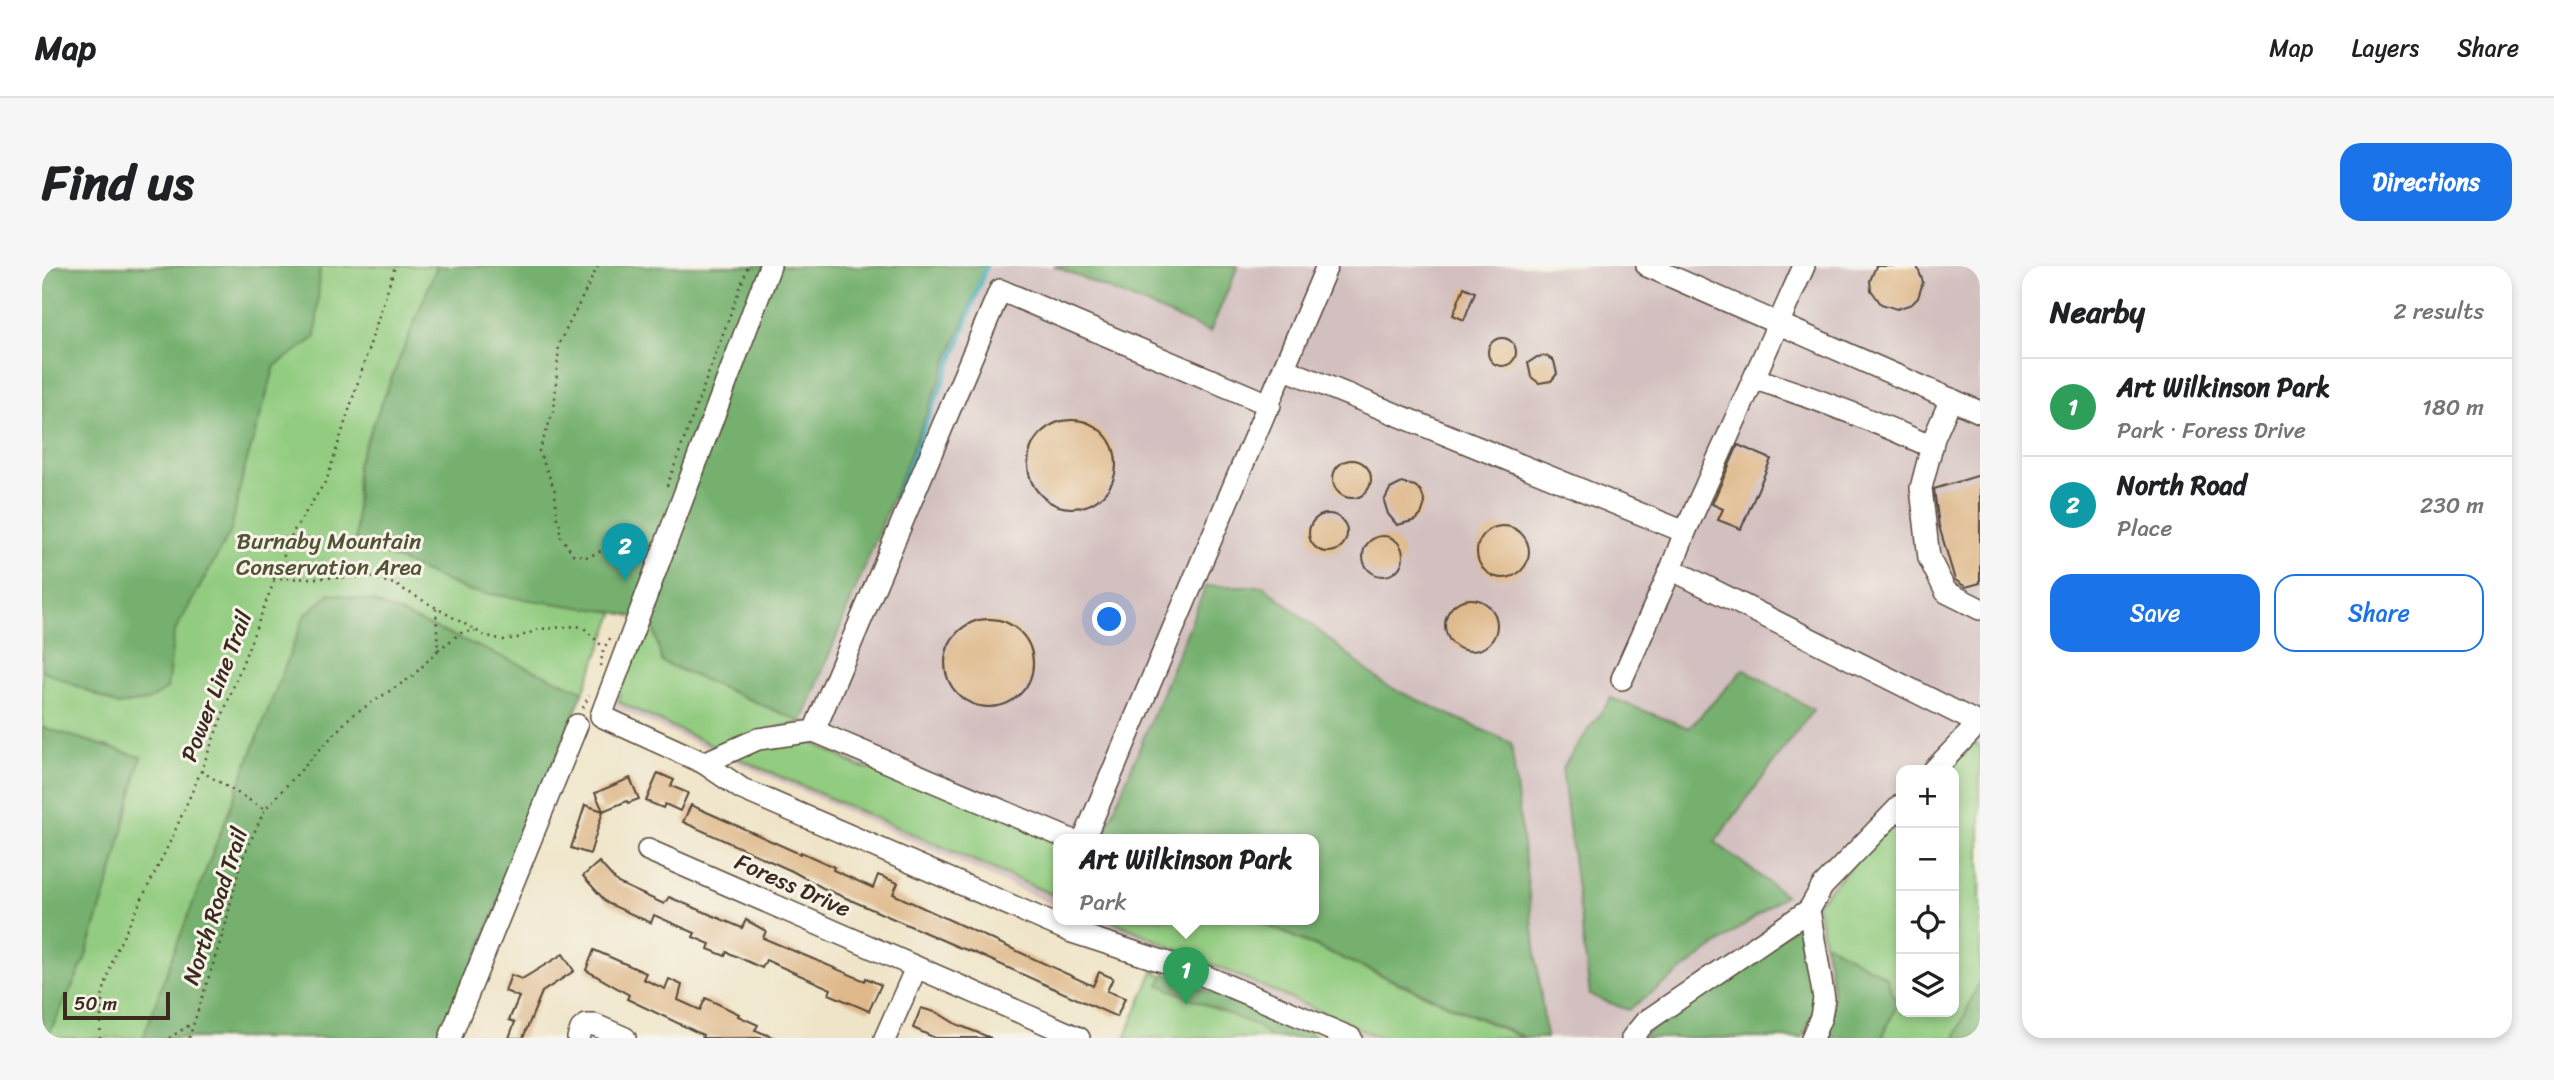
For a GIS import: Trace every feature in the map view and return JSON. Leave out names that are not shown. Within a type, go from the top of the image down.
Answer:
[{"type":"street","points":[[770,266],[601,716],[704,763],[742,789],[1053,924]]},
{"type":"street","points":[[1086,834],[1327,266]]},
{"type":"street","points":[[1647,266],[1980,412]]},
{"type":"street","points":[[1622,679],[1804,266]]},
{"type":"street","points":[[814,731],[1000,290],[1270,405]]},
{"type":"street","points":[[1285,369],[1685,532]]},
{"type":"street","points":[[1755,379],[1814,397],[1931,447]]},
{"type":"street","points":[[1951,399],[1931,447],[1921,488],[1928,558],[1946,592],[1980,609]]},
{"type":"street","points":[[1671,569],[1980,723],[1939,765]]},
{"type":"street","points":[[450,1038],[577,724]]},
{"type":"street","points":[[704,763],[758,739],[814,731],[1057,834]]},
{"type":"street","points":[[1632,1038],[1645,1022],[1809,910],[1822,887],[1896,810]]},
{"type":"street","name":"Foress Drive","points":[[648,850],[1079,1038]]},
{"type":"street","points":[[1809,910],[1824,999],[1821,1017],[1812,1038]]},
{"type":"street","points":[[1056,925],[1193,971],[1351,1038]]},
{"type":"street","points":[[885,1038],[916,968]]},
{"type":"street","points":[[578,1038],[581,1029],[586,1025],[595,1025],[625,1038]]},
{"type":"path","name":"Power Line Trail","points":[[100,1038],[102,996],[115,953],[172,840],[293,532],[327,480],[395,266]]},
{"type":"path","points":[[598,266],[559,344],[554,410],[539,451],[555,491],[557,519],[561,527],[559,534],[573,554],[588,557],[610,547],[638,565]]},
{"type":"path","points":[[667,487],[748,266]]},
{"type":"path","points":[[273,579],[370,577],[394,584],[476,630],[503,640],[517,638],[539,629],[577,626],[583,628],[604,648]]},
{"type":"path","points":[[436,609],[438,650]]},
{"type":"path","name":"North Road Trail","points":[[188,1038],[225,927],[240,864],[265,809],[351,716],[413,676],[438,650],[461,633],[476,630]]},
{"type":"path","points":[[599,668],[604,648],[613,632]]},
{"type":"path","points":[[577,724],[590,691]]},
{"type":"path","points":[[201,771],[265,809]]},
{"type":"path","points":[[169,1038],[193,1023]]},
{"type":"shaded area","points":[[776,266],[1980,266],[1980,1038],[1350,1038],[1099,925],[1319,925],[1319,834],[1053,834],[1053,905],[614,707]]},
{"type":"green space","name":"Burnaby Mountain Conservation Area","points":[[42,266],[752,266],[446,1038],[42,1038]]},
{"type":"green space","points":[[42,266],[320,266],[316,337],[275,366],[243,474],[231,531],[174,633],[167,689],[147,701],[118,705],[42,670]]},
{"type":"green space","points":[[437,266],[986,266],[802,722],[662,662],[652,621],[614,612],[468,591],[356,541],[357,464]]},
{"type":"green space","points":[[1054,266],[1238,266],[1210,332]]},
{"type":"green space","points":[[1206,586],[1264,586],[1385,685],[1511,743],[1546,1038],[1526,1038],[1267,925],[1319,925],[1319,834],[1104,834]]},
{"type":"green space","points":[[330,593],[374,602],[583,691],[444,1038],[143,1038],[305,615]]},
{"type":"green space","points":[[643,619],[652,621],[662,662],[802,722],[752,734],[716,747],[619,702],[620,674]]},
{"type":"green space","points":[[1744,669],[1813,710],[1715,842],[1785,895],[1628,1010],[1590,995],[1562,768],[1611,698],[1689,728]]},
{"type":"green space","points":[[42,727],[141,757],[114,866],[84,962],[47,1038],[42,1038]]},
{"type":"green space","points":[[805,739],[860,767],[908,776],[1053,838],[1053,895],[733,756],[762,742]]},
{"type":"green space","points":[[1977,744],[1980,748],[1980,980],[1955,1038],[1882,1038],[1896,1006],[1896,1017],[1959,1017],[1959,765],[1951,765],[1971,745]]},
{"type":"green space","points":[[1896,818],[1896,1003],[1824,942],[1817,903]]},
{"type":"green space","points":[[1804,921],[1818,1003],[1802,1038],[1642,1038],[1664,1016]]},
{"type":"green space","points":[[1122,925],[1266,925],[1523,1038],[1381,1038]]},
{"type":"green space","points":[[1824,942],[1886,977],[1896,1006],[1882,1038],[1821,1038],[1831,1016],[1831,979]]},
{"type":"green space","points":[[1153,971],[1313,1038],[1125,1038]]},
{"type":"green space","points":[[1165,973],[1321,1038],[1271,1038],[1257,1026],[1159,985]]},
{"type":"green space","points":[[1980,980],[1980,1038],[1955,1038]]},
{"type":"building","points":[[1876,266],[1917,266],[1923,282],[1918,298],[1912,304],[1897,309],[1881,304],[1871,290],[1870,281]]},
{"type":"building","points":[[1464,287],[1475,292],[1464,320],[1453,315]]},
{"type":"building","points":[[1502,338],[1512,342],[1516,352],[1512,362],[1502,366],[1492,362],[1488,352],[1492,342]]},
{"type":"building","points":[[1546,356],[1554,361],[1557,374],[1551,381],[1539,383],[1531,377],[1528,363],[1537,357]]},
{"type":"building","points":[[1072,420],[1097,427],[1109,439],[1116,464],[1109,489],[1097,501],[1072,508],[1047,501],[1035,489],[1028,464],[1035,439],[1047,427]]},
{"type":"building","points":[[1738,445],[1771,459],[1741,529],[1718,520],[1723,509],[1712,504]]},
{"type":"building","points":[[1352,460],[1366,465],[1371,479],[1366,493],[1352,498],[1338,493],[1333,479],[1338,465]]},
{"type":"building","points":[[1980,475],[1980,583],[1966,587],[1955,580],[1939,526],[1934,489]]},
{"type":"building","points":[[1402,483],[1415,486],[1421,491],[1425,503],[1416,520],[1397,525],[1388,514],[1384,501],[1390,489]]},
{"type":"building","points":[[1328,514],[1341,520],[1347,533],[1341,546],[1328,552],[1315,546],[1309,533],[1315,520]]},
{"type":"building","points":[[1503,526],[1513,528],[1521,534],[1527,542],[1527,562],[1521,570],[1513,576],[1503,578],[1493,576],[1485,570],[1479,562],[1477,552],[1479,542],[1485,534],[1493,528]]},
{"type":"building","points":[[1383,536],[1397,542],[1403,556],[1397,570],[1383,576],[1369,570],[1363,556],[1369,542]]},
{"type":"building","points":[[1471,599],[1481,601],[1489,607],[1495,615],[1495,635],[1489,643],[1481,649],[1471,651],[1461,649],[1453,643],[1447,635],[1445,625],[1447,615],[1453,607],[1461,601]]},
{"type":"building","points":[[989,619],[1014,626],[1026,638],[1033,663],[1026,688],[1014,700],[989,707],[964,700],[952,688],[945,663],[952,638],[964,626]]},
{"type":"building","points":[[658,773],[674,780],[671,786],[688,793],[680,811],[665,804],[663,808],[646,801]]},
{"type":"building","points":[[630,778],[639,799],[603,811],[595,793]]},
{"type":"building","points":[[585,805],[603,811],[590,854],[571,848]]},
{"type":"building","points":[[691,805],[834,867],[833,870],[873,888],[878,875],[898,883],[893,894],[1093,986],[1099,972],[1113,978],[1107,991],[1125,998],[1117,1017],[823,888],[792,871],[683,822]]},
{"type":"building","points":[[599,862],[618,883],[664,904],[669,897],[742,928],[746,920],[766,931],[763,938],[865,981],[866,978],[881,985],[869,1011],[829,994],[831,989],[766,960],[762,968],[727,952],[725,956],[708,949],[710,944],[693,937],[695,933],[654,915],[651,923],[607,903],[583,876]]},
{"type":"building","points":[[594,950],[646,973],[643,979],[665,989],[669,979],[682,985],[678,1000],[700,1010],[706,998],[758,1025],[755,1030],[775,1038],[702,1038],[703,1035],[627,999],[629,995],[586,970]]},
{"type":"building","points":[[563,954],[574,971],[542,992],[523,1038],[509,1038],[515,1022],[509,1020],[519,997],[505,991],[511,975],[522,979]]},
{"type":"building","points":[[921,1008],[938,1013],[956,1024],[991,1038],[935,1038],[913,1028]]},
{"type":"waterway","points":[[896,497],[959,343],[986,266]]},
{"type":"place","name":"North Road","points":[[625,581]]},
{"type":"place","name":"Art Wilkinson Park","points":[[1186,1005]]}]
